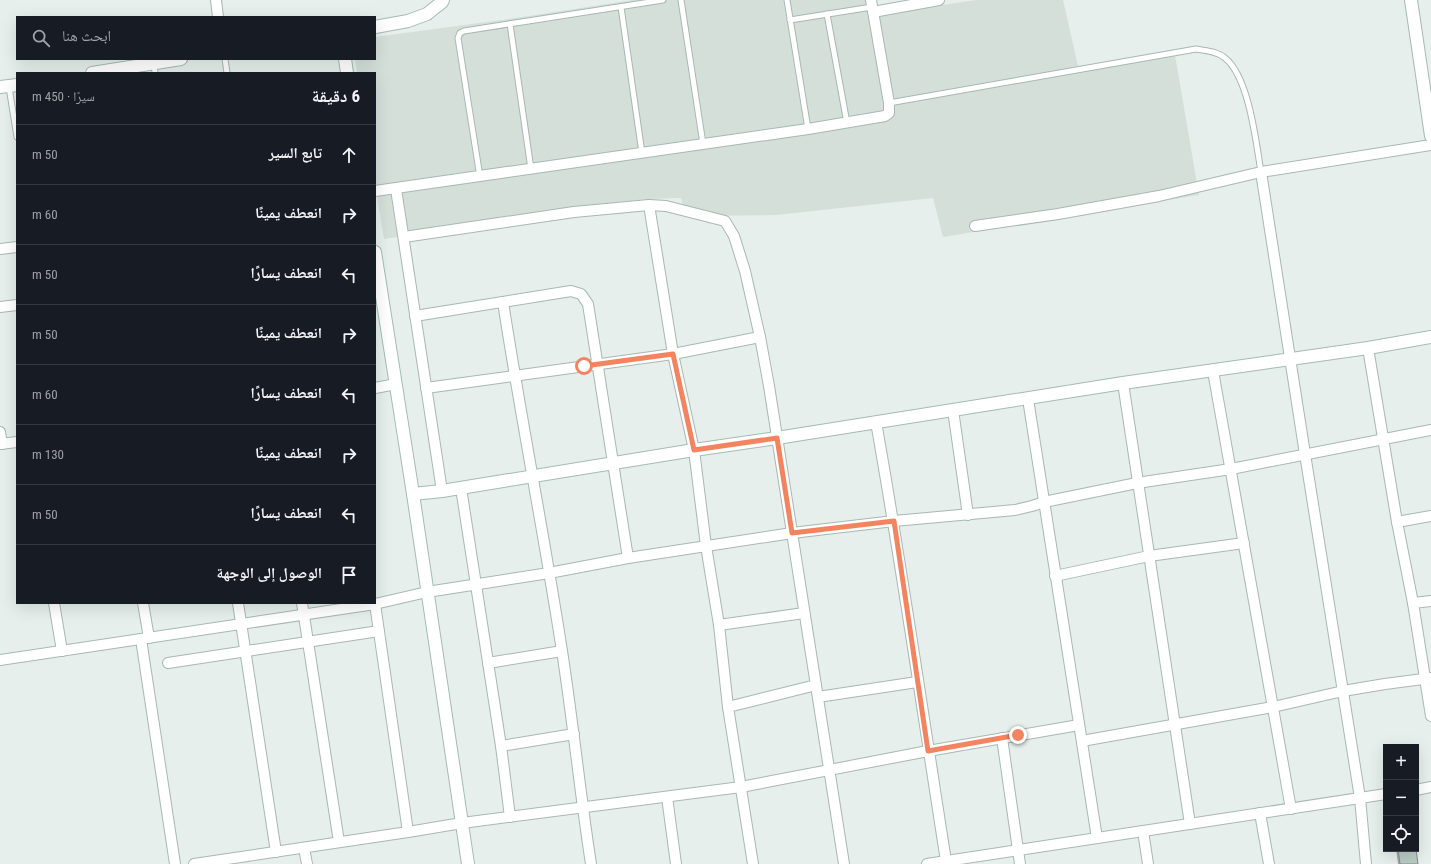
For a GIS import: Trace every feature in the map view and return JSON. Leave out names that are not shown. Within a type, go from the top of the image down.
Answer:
[{"type":"street","points":[[216,0],[218,16]]},
{"type":"street","points":[[376,27],[408,21],[427,14],[443,0]]},
{"type":"street","points":[[376,191],[808,129],[885,116],[889,113],[889,104],[872,7],[939,0]]},
{"type":"street","points":[[1410,0],[1431,136]]},
{"type":"street","points":[[102,72],[155,68],[178,60]]},
{"type":"street","points":[[345,60],[347,72]]},
{"type":"street","points":[[975,226],[1058,214],[1159,196],[1261,172],[1431,145]]},
{"type":"street","points":[[1261,172],[1360,798],[1366,864]]},
{"type":"street","points":[[396,189],[442,491]]},
{"type":"street","points":[[404,237],[574,212],[648,205],[666,206],[725,221],[734,236],[745,271],[760,337],[844,864]]},
{"type":"street","points":[[648,205],[673,354],[694,450],[728,707],[753,864]]},
{"type":"street","points":[[0,249],[16,247]]},
{"type":"street","points":[[376,258],[468,864]]},
{"type":"street","points":[[415,316],[571,291],[581,294],[588,304],[628,558]]},
{"type":"street","points":[[503,302],[562,650],[574,734],[582,807],[591,864]]},
{"type":"street","points":[[0,307],[16,305]]},
{"type":"street","points":[[426,388],[673,354],[760,337]]},
{"type":"street","points":[[413,494],[532,477],[694,450],[1123,383],[1368,348],[1431,337]]},
{"type":"street","points":[[1368,348],[1397,522],[1428,678],[1431,716]]},
{"type":"street","points":[[1213,371],[1291,809]]},
{"type":"street","points":[[1123,383],[1190,824]]},
{"type":"street","points":[[376,388],[396,384]]},
{"type":"street","points":[[1028,399],[1097,838]]},
{"type":"street","points":[[953,410],[968,515]]},
{"type":"street","points":[[876,422],[894,521],[946,861]]},
{"type":"street","points":[[376,604],[427,592],[549,573],[628,558],[792,533],[894,521],[1015,510],[1044,502],[1137,483],[1231,469],[1431,430]]},
{"type":"street","points":[[0,432],[1,444],[16,442]]},
{"type":"street","points":[[461,488],[501,746],[510,817]]},
{"type":"street","points":[[1397,522],[1431,516]]},
{"type":"street","points":[[1055,576],[1149,556],[1244,544]]},
{"type":"street","points":[[1413,603],[1431,601]]},
{"type":"street","points":[[54,604],[62,651]]},
{"type":"street","points":[[143,604],[145,638],[175,864]]},
{"type":"street","points":[[238,604],[276,852]]},
{"type":"street","points":[[302,604],[339,842]]},
{"type":"street","points":[[0,660],[241,624],[304,613],[375,604],[408,832]]},
{"type":"street","points":[[718,625],[804,613]]},
{"type":"street","points":[[168,663],[379,631]]},
{"type":"street","points":[[488,663],[562,650]]},
{"type":"street","points":[[1082,741],[1175,726],[1385,684],[1428,678]]},
{"type":"street","points":[[818,697],[918,682]]},
{"type":"street","points":[[728,707],[816,685]]},
{"type":"street","points":[[194,864],[462,823],[741,787],[928,751],[1079,725]]},
{"type":"street","points":[[501,746],[574,734]]},
{"type":"street","points":[[1002,738],[1020,864]]},
{"type":"street","points":[[1419,789],[1431,787]]},
{"type":"street","points":[[926,864],[1383,794]]},
{"type":"street","points":[[667,797],[676,864]]},
{"type":"street","points":[[1260,813],[1269,864]]},
{"type":"street","points":[[1144,831],[1148,864]]},
{"type":"street","points":[[304,848],[307,864]]},
{"type":"lane","points":[[480,176],[458,38],[460,33],[464,31],[662,0]]},
{"type":"lane","points":[[681,0],[704,144]]},
{"type":"lane","points":[[786,0],[808,129]]},
{"type":"lane","points":[[621,6],[642,153]]},
{"type":"lane","points":[[790,20],[872,7]]},
{"type":"lane","points":[[828,14],[847,123]]},
{"type":"lane","points":[[510,24],[531,169]]},
{"type":"lane","points":[[889,104],[1196,49],[1214,52],[1224,57],[1233,65],[1239,77],[1251,120],[1261,172]]},
{"type":"lane","points":[[225,60],[227,72]]},
{"type":"lane","points":[[9,86],[16,131]]},
{"type":"shaded area","points":[[633,0],[866,0],[869,16],[976,0],[1063,0],[1078,66],[1175,55],[1199,195],[943,237],[933,198],[776,215],[685,216],[681,198],[646,199],[384,239],[376,191],[376,72],[357,72],[355,60],[376,60],[376,37],[509,19]]},
{"type":"building","points":[[1398,852],[1416,852],[1418,864],[1400,864]]},
{"type":"route","points":[[584,366],[673,354],[694,450],[777,438],[792,533],[894,521],[928,751],[1018,735]]}]
